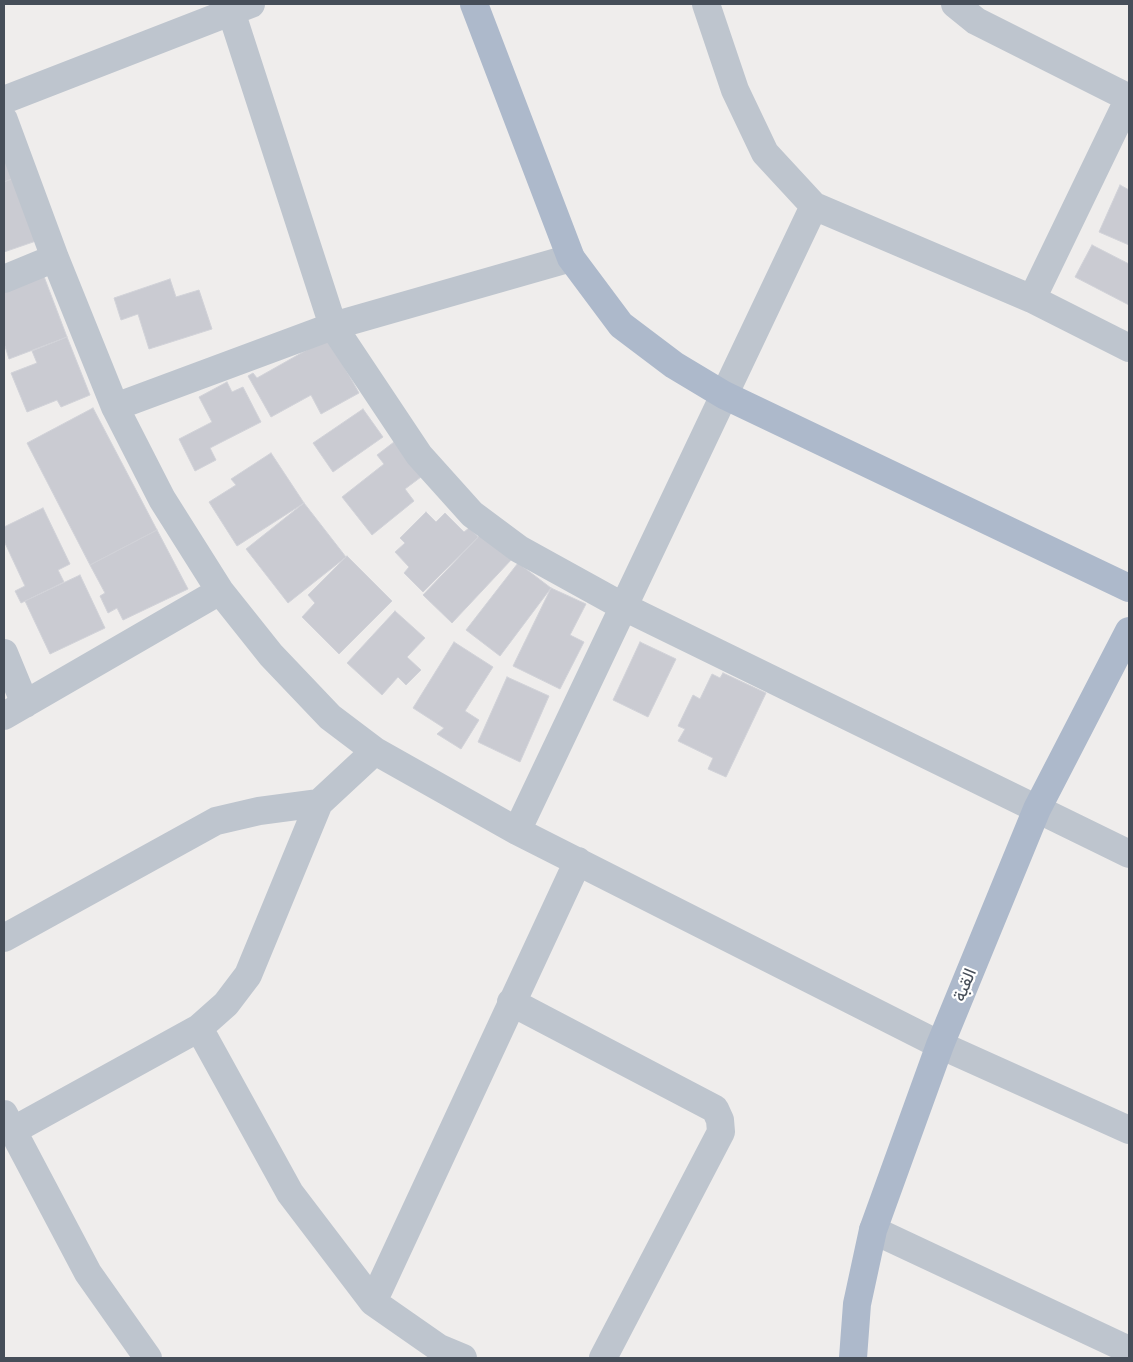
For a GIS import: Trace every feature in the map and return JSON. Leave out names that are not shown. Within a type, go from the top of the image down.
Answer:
[{"type":"main road","points":[[474,4],[571,258],[621,325],[674,364],[724,395],[1129,588]]},
{"type":"main road","name":"القبة","points":[[853,1358],[857,1304],[873,1230],[940,1045],[1037,809],[1129,631]]},
{"type":"street","points":[[706,4],[735,90],[765,153],[814,206],[1032,299],[1129,348]]},
{"type":"street","points":[[955,4],[976,22],[1129,98],[1032,299]]},
{"type":"street","points":[[4,100],[241,8],[333,326],[419,455],[472,514],[519,549],[624,607],[1129,854]]},
{"type":"street","points":[[4,120],[55,258],[115,407],[162,499],[220,591],[271,655],[330,717],[375,751],[517,831],[940,1045],[1129,1130]]},
{"type":"street","points":[[517,831],[814,206]]},
{"type":"street","points":[[4,279],[55,258]]},
{"type":"street","points":[[115,407],[333,326],[571,258]]},
{"type":"street","points":[[4,652],[14,710],[220,591]]},
{"type":"street","points":[[148,1358],[88,1272],[8,1122],[199,1028],[226,1004],[248,975],[319,803],[375,751]]},
{"type":"street","points":[[4,938],[216,821],[259,811],[319,803]]},
{"type":"street","points":[[373,1302],[511,1002],[578,862]]},
{"type":"street","points":[[511,1002],[715,1109],[720,1120],[721,1132],[603,1358]]},
{"type":"street","points":[[199,1028],[290,1193],[373,1302],[439,1348],[463,1358]]},
{"type":"street","points":[[873,1230],[1129,1350]]},
{"type":"building","points":[[4,144],[14,178],[4,182]]},
{"type":"building","points":[[14,178],[36,241],[4,252],[4,182]]},
{"type":"building","points":[[1120,185],[1129,190],[1129,245],[1099,232]]},
{"type":"building","points":[[1092,245],[1129,264],[1129,305],[1075,277]]},
{"type":"building","points":[[40,266],[67,337],[9,359],[4,343],[4,279]]},
{"type":"building","points":[[170,279],[176,297],[199,290],[212,329],[149,349],[138,314],[121,320],[114,298]]},
{"type":"building","points":[[67,337],[90,395],[61,407],[57,400],[27,412],[11,373],[37,363],[32,351]]},
{"type":"building","points":[[328,338],[359,393],[321,414],[311,395],[271,417],[248,376],[253,373],[257,378]]},
{"type":"building","points":[[227,382],[232,392],[243,387],[261,422],[210,448],[216,460],[195,471],[179,439],[212,422],[199,397]]},
{"type":"building","points":[[93,408],[157,530],[90,565],[27,443]]},
{"type":"building","points":[[363,409],[383,437],[333,472],[313,443]]},
{"type":"building","points":[[394,442],[421,477],[405,489],[414,501],[372,535],[342,497],[384,464],[377,455]]},
{"type":"building","points":[[271,453],[304,503],[237,546],[209,502],[236,485],[231,479]]},
{"type":"building","points":[[304,503],[346,557],[288,603],[246,549]]},
{"type":"building","points":[[43,508],[70,564],[58,570],[64,582],[21,603],[15,591],[25,586],[4,541],[4,527]]},
{"type":"building","points":[[426,512],[436,522],[445,513],[464,532],[469,528],[478,537],[423,592],[404,573],[409,567],[395,552],[405,543],[400,538]]},
{"type":"building","points":[[157,530],[188,589],[123,620],[117,608],[108,613],[100,596],[105,593],[90,565]]},
{"type":"building","points":[[483,532],[512,559],[452,623],[423,595]]},
{"type":"building","points":[[347,556],[392,601],[339,654],[302,617],[315,603],[308,595]]},
{"type":"building","points":[[518,563],[551,588],[500,656],[466,630]]},
{"type":"building","points":[[80,575],[105,628],[50,654],[25,601]]},
{"type":"building","points":[[551,588],[586,604],[570,635],[584,642],[560,689],[513,666]]},
{"type":"building","points":[[395,611],[425,638],[407,657],[421,670],[406,685],[398,677],[382,695],[347,663]]},
{"type":"building","points":[[454,642],[493,667],[465,711],[479,720],[461,749],[437,734],[444,728],[413,708]]},
{"type":"building","points":[[640,642],[676,659],[648,717],[613,700]]},
{"type":"building","points":[[723,673],[766,693],[726,777],[708,769],[713,758],[678,741],[685,729],[678,726],[693,695],[700,699],[712,674],[720,678]]},
{"type":"building","points":[[507,677],[549,696],[520,762],[478,742]]}]
